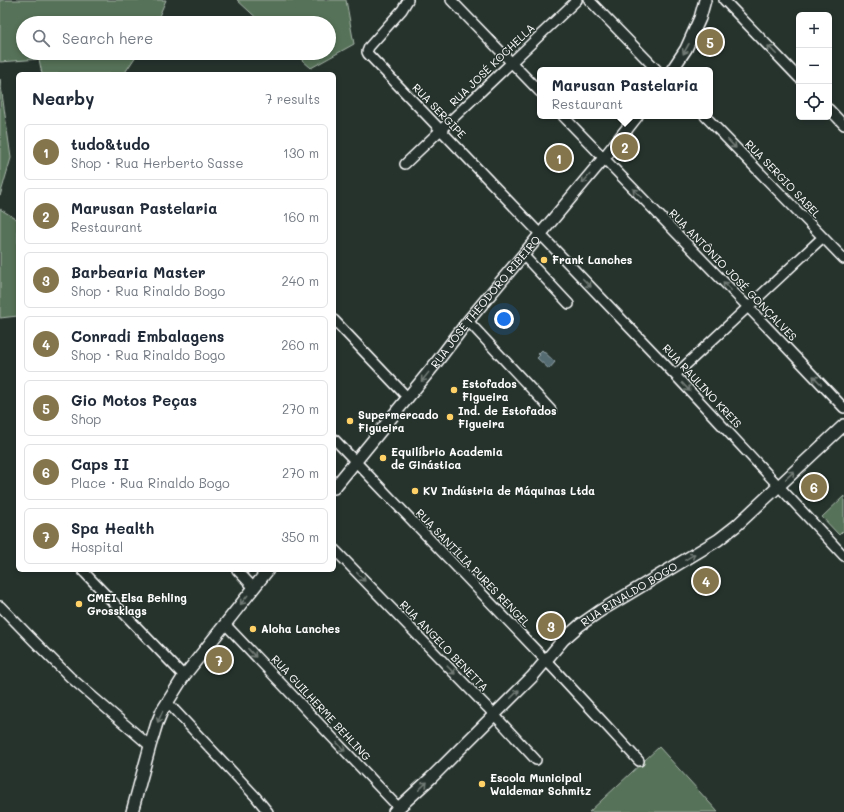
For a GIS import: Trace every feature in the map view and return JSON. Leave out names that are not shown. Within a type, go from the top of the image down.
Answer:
[{"type":"main road","points":[[674,67],[686,49],[700,18],[705,0]]},
{"type":"main road","name":"RUA JOSÉ THEODORO RIBEIRO","points":[[336,486],[408,398],[468,321],[636,119]]},
{"type":"main road","name":"RUA RINALDO BOGO","points":[[396,810],[438,771],[532,677],[563,640],[589,618],[718,540],[736,526],[844,425]]},
{"type":"main road","points":[[134,811],[157,723],[168,702],[184,676],[266,572]]},
{"type":"street","name":"RUA SERGIPE","points":[[408,0],[402,10],[369,47],[367,52],[368,54],[541,234]]},
{"type":"street","points":[[451,0],[537,89]]},
{"type":"street","name":"RUA JOSÉ KOCHELLA","points":[[405,164],[577,0]]},
{"type":"street","points":[[589,0],[655,67]]},
{"type":"street","points":[[724,0],[796,75]]},
{"type":"street","points":[[832,112],[844,125]]},
{"type":"street","name":"RUA ANTÔNIO JOSÉ GONÇALVES","points":[[566,119],[844,408]]},
{"type":"street","name":"RUA SERGIO SABEL","points":[[708,119],[844,259]]},
{"type":"street","name":"RUA RAULINO KREIS","points":[[541,234],[844,556]]},
{"type":"street","points":[[675,375],[823,237]]},
{"type":"street","points":[[523,255],[569,304]]},
{"type":"street","points":[[468,321],[550,410]]},
{"type":"street","points":[[336,322],[408,398]]},
{"type":"street","name":"RUA SANTÍLIA PURES RENGEL","points":[[336,441],[546,661],[639,761]]},
{"type":"street","name":"RUA ANGELO BENETTA","points":[[336,551],[536,760]]},
{"type":"street","points":[[84,572],[184,676]]},
{"type":"street","points":[[239,572],[254,588]]},
{"type":"street","points":[[0,606],[70,677],[150,746]]},
{"type":"street","name":"RUA GUILHERME BEHLING","points":[[225,624],[396,810]]},
{"type":"street","points":[[168,702],[268,812]]},
{"type":"green space","points":[[0,0],[166,0],[159,16],[16,16],[16,60],[26,60],[0,62]]},
{"type":"green space","points":[[237,0],[346,0],[354,44],[336,54],[336,16],[254,16]]},
{"type":"green space","points":[[39,60],[133,60],[125,72],[42,72]]},
{"type":"green space","points":[[302,60],[325,60],[311,68]]},
{"type":"green space","points":[[0,79],[11,158],[0,196]]},
{"type":"green space","points":[[0,209],[16,219],[16,316],[0,318]]},
{"type":"green space","points":[[844,496],[844,530],[839,535],[822,517]]},
{"type":"green space","points":[[659,747],[718,812],[589,812]]},
{"type":"water","points":[[542,350],[555,362],[549,369],[537,358],[540,355],[538,354]]},
{"type":"place","name":"Gio Motos Peças","points":[[710,42]]},
{"type":"place","name":"Marusan Pastelaria","points":[[625,147]]},
{"type":"place","name":"tudo&tudo","points":[[559,158]]},
{"type":"place","name":"Frank Lanches","points":[[544,260]]},
{"type":"place","name":"Estofados Figueira","points":[[454,390]]},
{"type":"place","name":"Ind. de Estofados Figueira","points":[[450,417]]},
{"type":"place","name":"Supermercado Figueira","points":[[350,421]]},
{"type":"place","name":"Equilíbrio Academia de Ginástica","points":[[383,458]]},
{"type":"place","name":"Caps II","points":[[814,487]]},
{"type":"place","name":"KV Indústria de Máquinas Ltda","points":[[415,491]]},
{"type":"place","name":"Conradi Embalagens","points":[[706,581]]},
{"type":"place","name":"CMEI Elsa Behling Grossklags","points":[[79,604]]},
{"type":"place","name":"Barbearia Master","points":[[551,626]]},
{"type":"place","name":"Aloha Lanches","points":[[253,629]]},
{"type":"place","name":"Spa Health","points":[[219,660]]},
{"type":"place","name":"Escola Municipal Waldemar Schmitz","points":[[482,784]]}]
